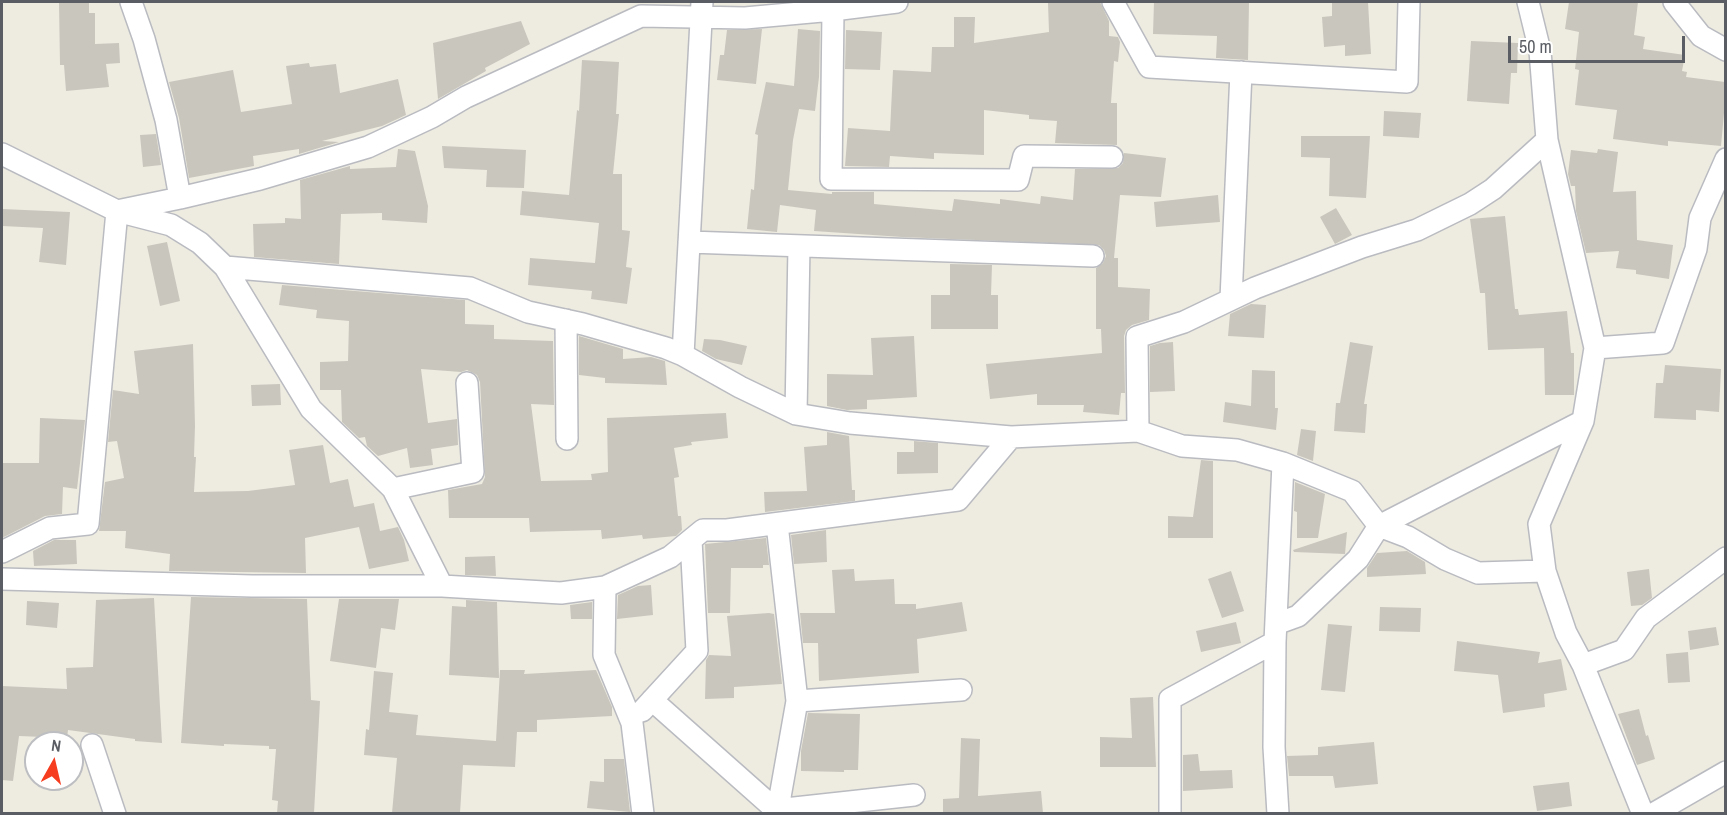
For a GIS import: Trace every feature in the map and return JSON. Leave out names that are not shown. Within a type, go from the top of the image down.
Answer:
[{"type":"street","points":[[130,2],[144,39],[166,120],[180,198]]},
{"type":"street","points":[[117,211],[260,179],[368,147],[432,117],[635,9],[702,9],[746,18],[897,2]]},
{"type":"street","points":[[1113,2],[1149,67],[1407,82],[1409,2]]},
{"type":"street","points":[[1528,2],[1540,51],[1547,140],[1595,348],[1583,421],[1539,524],[1545,571],[1566,633],[1583,665],[1642,813]]},
{"type":"street","points":[[1674,2],[1701,36],[1725,50]]},
{"type":"street","points":[[682,355],[702,9]]},
{"type":"street","points":[[833,10],[831,178],[1018,180],[1024,156],[1112,157]]},
{"type":"street","points":[[1231,299],[1241,72]]},
{"type":"street","points":[[1138,431],[1137,337],[1184,322],[1255,288],[1362,247],[1417,230],[1470,204],[1493,189],[1547,140]]},
{"type":"street","points":[[2,154],[117,211],[171,225],[200,243],[225,267],[311,409],[393,489],[442,586]]},
{"type":"street","points":[[1595,348],[1663,343],[1696,249],[1700,218],[1725,159]]},
{"type":"street","points":[[2,552],[50,528],[88,524],[117,211]]},
{"type":"street","points":[[689,242],[1093,256]]},
{"type":"street","points":[[796,414],[799,246]]},
{"type":"street","points":[[225,267],[470,288],[528,312],[566,320],[666,348],[796,414],[850,423],[1011,437],[1138,431],[1182,446],[1237,450],[1283,464],[1352,491],[1379,526],[1408,537],[1445,559],[1478,573],[1545,571]]},
{"type":"street","points":[[566,320],[567,439]]},
{"type":"street","points":[[393,489],[473,472],[467,383]]},
{"type":"street","points":[[1170,813],[1170,699],[1298,616],[1358,558],[1379,526],[1583,421]]},
{"type":"street","points":[[2,579],[252,586],[442,586],[561,593],[605,587],[670,557],[703,530],[727,530],[958,500],[1011,437]]},
{"type":"street","points":[[1278,813],[1274,747],[1275,633],[1283,464]]},
{"type":"street","points":[[776,812],[797,701],[777,524]]},
{"type":"street","points":[[632,723],[697,651],[692,540]]},
{"type":"street","points":[[1583,665],[1624,650],[1646,618],[1725,558]]},
{"type":"street","points":[[605,587],[604,655],[632,723],[643,813]]},
{"type":"street","points":[[797,701],[961,690]]},
{"type":"street","points":[[652,700],[776,812],[914,795]]},
{"type":"street","points":[[92,745],[115,813]]},
{"type":"street","points":[[1653,813],[1725,772]]},
{"type":"building","points":[[59,2],[89,2],[89,13],[95,13],[95,44],[119,43],[120,63],[106,64],[109,87],[66,91],[64,65],[60,65]]},
{"type":"building","points":[[1100,2],[1109,21],[1109,36],[1118,37],[1120,42],[1118,62],[1114,61],[1111,103],[1117,103],[1117,145],[1055,143],[1057,121],[1029,119],[1029,115],[984,110],[984,155],[934,153],[934,159],[890,156],[889,167],[845,166],[848,128],[890,131],[893,70],[931,72],[932,47],[954,47],[954,17],[975,17],[974,43],[1049,32],[1048,3]]},
{"type":"building","points":[[1154,2],[1249,3],[1248,60],[1216,58],[1217,36],[1153,34]]},
{"type":"building","points":[[1332,2],[1368,2],[1371,54],[1345,56],[1345,45],[1324,47],[1322,17],[1332,16]]},
{"type":"building","points":[[1569,2],[1638,2],[1634,35],[1645,37],[1643,49],[1685,55],[1682,71],[1687,72],[1686,77],[1725,82],[1721,146],[1668,141],[1668,146],[1613,139],[1617,110],[1575,105],[1579,70],[1575,69],[1579,32],[1565,29]]},
{"type":"building","points":[[521,21],[530,44],[485,68],[486,71],[438,99],[433,43]]},
{"type":"building","points":[[762,29],[756,84],[717,80],[720,55],[724,55],[727,30]]},
{"type":"building","points":[[798,29],[820,31],[819,77],[815,111],[799,109],[788,190],[832,194],[832,192],[874,192],[874,204],[952,211],[954,199],[1000,204],[1000,199],[1040,204],[1041,196],[1073,200],[1075,169],[1118,168],[1123,163],[1124,153],[1166,158],[1161,197],[1120,195],[1114,258],[1118,258],[1118,287],[1150,289],[1149,320],[1132,325],[1126,330],[1124,336],[1125,393],[1121,393],[1119,415],[1083,412],[1084,405],[1037,405],[1037,394],[990,399],[986,364],[1102,353],[1101,329],[1096,329],[1096,268],[1103,263],[1106,256],[1099,245],[814,231],[816,210],[780,205],[777,232],[747,229],[751,189],[754,190],[758,135],[755,134],[766,82],[794,86]]},
{"type":"building","points":[[846,30],[882,32],[880,70],[845,69]]},
{"type":"building","points":[[1471,41],[1518,43],[1517,73],[1511,73],[1509,104],[1467,101]]},
{"type":"building","points":[[582,60],[619,62],[616,114],[619,114],[613,174],[622,174],[622,230],[630,231],[626,267],[632,268],[627,304],[591,299],[592,291],[528,285],[530,258],[595,263],[599,223],[520,215],[522,191],[569,195],[577,110],[579,111]]},
{"type":"building","points":[[309,63],[310,67],[336,64],[340,93],[398,79],[406,115],[382,126],[322,141],[339,142],[299,154],[299,149],[253,156],[254,166],[189,178],[179,118],[169,82],[233,70],[241,112],[292,104],[286,66]]},
{"type":"building","points":[[1384,111],[1421,113],[1419,138],[1383,136]]},
{"type":"building","points":[[156,134],[161,165],[143,167],[140,135]]},
{"type":"building","points":[[1301,136],[1370,136],[1366,198],[1329,196],[1330,158],[1301,157]]},
{"type":"building","points":[[442,146],[526,150],[524,188],[486,187],[487,170],[444,168]]},
{"type":"building","points":[[398,149],[415,151],[428,206],[427,223],[382,220],[382,213],[341,214],[339,264],[254,257],[253,224],[285,223],[285,218],[301,219],[300,180],[350,166],[350,169],[396,167]]},
{"type":"building","points":[[1598,149],[1618,152],[1613,192],[1636,191],[1637,240],[1673,245],[1669,279],[1636,274],[1636,270],[1616,268],[1619,251],[1586,253],[1576,211],[1575,186],[1571,186],[1568,174],[1571,150],[1597,153]]},
{"type":"building","points":[[1218,195],[1220,222],[1156,227],[1154,202]]},
{"type":"building","points":[[1336,208],[1352,235],[1335,244],[1320,217]]},
{"type":"building","points":[[2,209],[70,212],[66,265],[39,262],[43,228],[2,226]]},
{"type":"building","points":[[1505,216],[1515,309],[1518,309],[1519,315],[1567,311],[1571,353],[1574,353],[1574,395],[1545,395],[1544,348],[1488,350],[1485,293],[1480,293],[1470,219]]},
{"type":"building","points":[[167,242],[180,301],[160,306],[147,246]]},
{"type":"building","points":[[950,264],[992,265],[991,295],[998,295],[998,329],[931,329],[931,295],[950,295]]},
{"type":"building","points":[[282,285],[465,300],[465,324],[494,325],[494,339],[553,341],[554,405],[531,404],[541,481],[592,480],[591,474],[608,472],[607,418],[726,413],[728,438],[691,442],[692,445],[674,448],[679,477],[674,478],[678,516],[681,516],[682,530],[676,536],[643,539],[642,535],[602,539],[601,530],[530,532],[529,518],[449,518],[448,490],[482,484],[485,477],[480,382],[477,375],[467,370],[461,372],[421,369],[428,423],[457,419],[458,445],[431,449],[433,465],[410,468],[407,448],[378,456],[367,446],[365,437],[359,438],[342,422],[341,390],[320,390],[320,362],[348,361],[349,321],[316,318],[317,310],[279,305]]},
{"type":"building","points":[[1251,304],[1266,305],[1264,338],[1228,336],[1230,314]]},
{"type":"building","points":[[579,336],[623,349],[623,359],[651,357],[665,361],[667,385],[605,383],[605,378],[579,375]]},
{"type":"building","points":[[914,336],[917,397],[867,400],[867,409],[847,410],[827,406],[827,374],[873,375],[871,338]]},
{"type":"building","points":[[704,339],[747,346],[742,365],[716,359],[702,351]]},
{"type":"building","points":[[1173,342],[1175,391],[1150,392],[1150,346]]},
{"type":"building","points":[[1350,342],[1373,346],[1364,404],[1367,404],[1365,433],[1334,431],[1336,403],[1340,403]]},
{"type":"building","points":[[193,344],[194,457],[196,457],[194,492],[248,491],[295,485],[289,450],[323,445],[330,483],[348,479],[354,507],[374,503],[380,531],[398,527],[409,561],[369,569],[359,527],[305,538],[306,573],[169,571],[170,554],[125,548],[126,531],[99,531],[105,482],[124,478],[117,441],[108,442],[113,390],[139,394],[134,351]]},
{"type":"building","points":[[1665,365],[1721,369],[1719,412],[1696,410],[1696,420],[1654,418],[1656,383],[1663,383]]},
{"type":"building","points":[[1252,370],[1275,371],[1275,408],[1278,408],[1276,430],[1223,422],[1225,402],[1251,406]]},
{"type":"building","points":[[280,384],[281,405],[252,406],[251,385]]},
{"type":"building","points":[[40,418],[85,420],[77,489],[63,487],[62,514],[45,516],[2,538],[2,463],[39,463]]},
{"type":"building","points":[[1301,429],[1316,431],[1313,461],[1297,455]]},
{"type":"building","points":[[827,432],[849,436],[852,490],[855,490],[855,501],[765,512],[764,492],[807,491],[804,447],[827,445]]},
{"type":"building","points":[[914,441],[938,443],[938,473],[897,474],[897,452],[914,452]]},
{"type":"building","points":[[1201,460],[1213,461],[1213,538],[1168,538],[1168,516],[1193,517]]},
{"type":"building","points":[[1295,482],[1325,494],[1318,538],[1297,538],[1297,512],[1294,511]]},
{"type":"building","points":[[826,530],[827,562],[794,564],[791,535]]},
{"type":"building","points":[[1347,532],[1345,554],[1294,552],[1293,550]]},
{"type":"building","points":[[766,538],[769,565],[763,565],[763,568],[731,568],[730,613],[708,613],[705,544]]},
{"type":"building","points":[[54,540],[76,540],[77,564],[34,566],[33,551]]},
{"type":"building","points":[[1407,551],[1425,562],[1426,574],[1367,577],[1367,568],[1377,553]]},
{"type":"building","points":[[495,556],[496,576],[465,575],[465,557]]},
{"type":"building","points":[[854,569],[855,581],[894,579],[895,604],[916,604],[916,609],[962,602],[967,631],[917,639],[919,673],[819,681],[818,643],[803,643],[800,613],[835,613],[832,570]]},
{"type":"building","points":[[1649,569],[1652,598],[1642,605],[1631,606],[1627,572]]},
{"type":"building","points":[[1231,571],[1244,611],[1222,618],[1208,579]]},
{"type":"building","points":[[651,585],[653,615],[617,619],[618,595],[638,586]]},
{"type":"building","points":[[191,597],[307,599],[311,700],[320,701],[314,813],[277,813],[278,801],[272,800],[276,749],[269,749],[269,746],[181,743]]},
{"type":"building","points":[[154,598],[162,743],[135,741],[135,739],[84,731],[24,731],[24,736],[19,736],[13,781],[2,780],[2,686],[67,689],[66,668],[93,667],[96,600]]},
{"type":"building","points":[[339,599],[399,599],[395,630],[381,628],[376,668],[330,661]]},
{"type":"building","points":[[466,600],[497,602],[499,678],[449,675],[452,606],[466,607]]},
{"type":"building","points":[[27,601],[59,603],[57,628],[26,625]]},
{"type":"building","points":[[592,602],[592,619],[571,619],[570,605]]},
{"type":"building","points":[[1380,607],[1421,608],[1420,632],[1379,631]]},
{"type":"building","points":[[774,614],[782,684],[734,687],[734,698],[705,699],[706,660],[709,655],[731,656],[727,616]]},
{"type":"building","points":[[1236,622],[1241,643],[1201,652],[1196,631]]},
{"type":"building","points":[[1328,624],[1352,626],[1345,692],[1321,690]]},
{"type":"building","points":[[1716,627],[1719,645],[1690,650],[1688,631]]},
{"type":"building","points":[[1457,641],[1540,652],[1538,663],[1561,659],[1567,690],[1544,694],[1545,707],[1503,713],[1498,675],[1454,671]]},
{"type":"building","points":[[1688,652],[1690,682],[1668,683],[1666,654]]},
{"type":"building","points":[[500,670],[525,670],[524,674],[596,670],[612,707],[612,716],[537,720],[537,732],[517,732],[515,767],[463,765],[460,813],[392,813],[397,758],[364,755],[366,729],[369,730],[374,671],[393,673],[389,712],[418,715],[416,735],[496,741]]},
{"type":"building","points":[[1153,697],[1156,767],[1100,767],[1100,737],[1132,738],[1130,698]]},
{"type":"building","points":[[1639,709],[1655,759],[1637,765],[1618,714]]},
{"type":"building","points":[[808,713],[860,714],[858,770],[801,771],[801,751]]},
{"type":"building","points":[[961,738],[980,739],[978,796],[1041,791],[1043,813],[943,813],[943,799],[959,798]]},
{"type":"building","points":[[1374,742],[1378,784],[1335,788],[1333,776],[1289,776],[1287,756],[1318,755],[1318,747]]},
{"type":"building","points":[[1198,754],[1200,771],[1232,770],[1233,788],[1183,791],[1183,755]]},
{"type":"building","points":[[604,759],[624,759],[630,812],[587,808],[590,781],[604,782]]},
{"type":"building","points":[[1569,782],[1572,806],[1537,811],[1533,786]]}]
